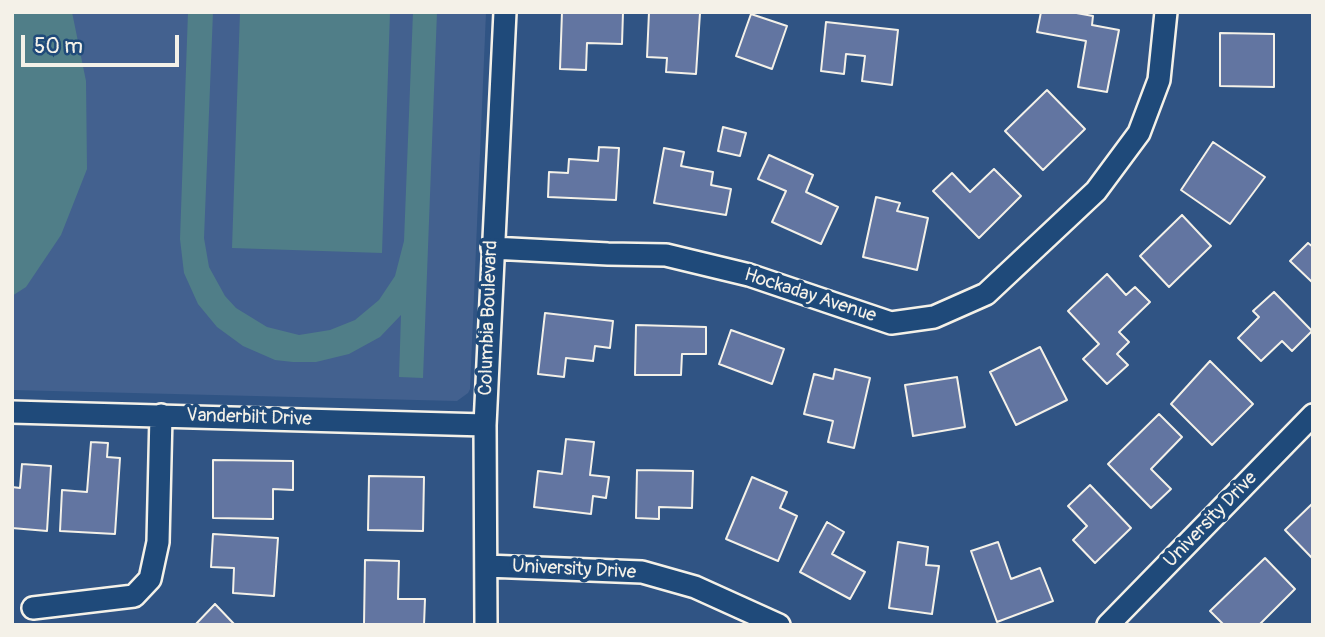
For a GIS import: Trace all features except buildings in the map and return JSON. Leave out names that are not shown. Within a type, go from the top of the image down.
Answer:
[{"type":"street","name":"Columbia Boulevard","points":[[486,625],[485,425],[505,12]]},
{"type":"street","name":"Hockaday Avenue","points":[[492,248],[666,255],[749,275],[891,323],[934,317],[986,294],[1096,191],[1139,133],[1159,80],[1166,12]]},
{"type":"street","name":"Vanderbilt Drive","points":[[12,412],[485,425]]},
{"type":"street","points":[[33,608],[135,596],[150,579],[158,542],[161,415]]},
{"type":"street","name":"University Drive","points":[[1108,625],[1313,415]]},
{"type":"street","name":"University Drive","points":[[485,566],[642,572],[695,587],[779,625]]},
{"type":"shaded area","points":[[12,12],[486,12],[468,393],[457,401],[12,390]]},
{"type":"green space","points":[[12,12],[72,12],[86,81],[87,169],[61,235],[26,287],[12,296]]},
{"type":"green space","points":[[188,12],[213,12],[204,238],[209,267],[225,296],[236,308],[267,327],[299,335],[330,330],[355,320],[379,300],[395,276],[404,241],[413,12],[437,12],[423,378],[399,377],[401,315],[380,337],[349,354],[316,362],[293,362],[275,360],[243,346],[217,327],[198,304],[184,273],[180,239]]},
{"type":"green space","points":[[240,12],[390,12],[382,253],[232,248]]}]
